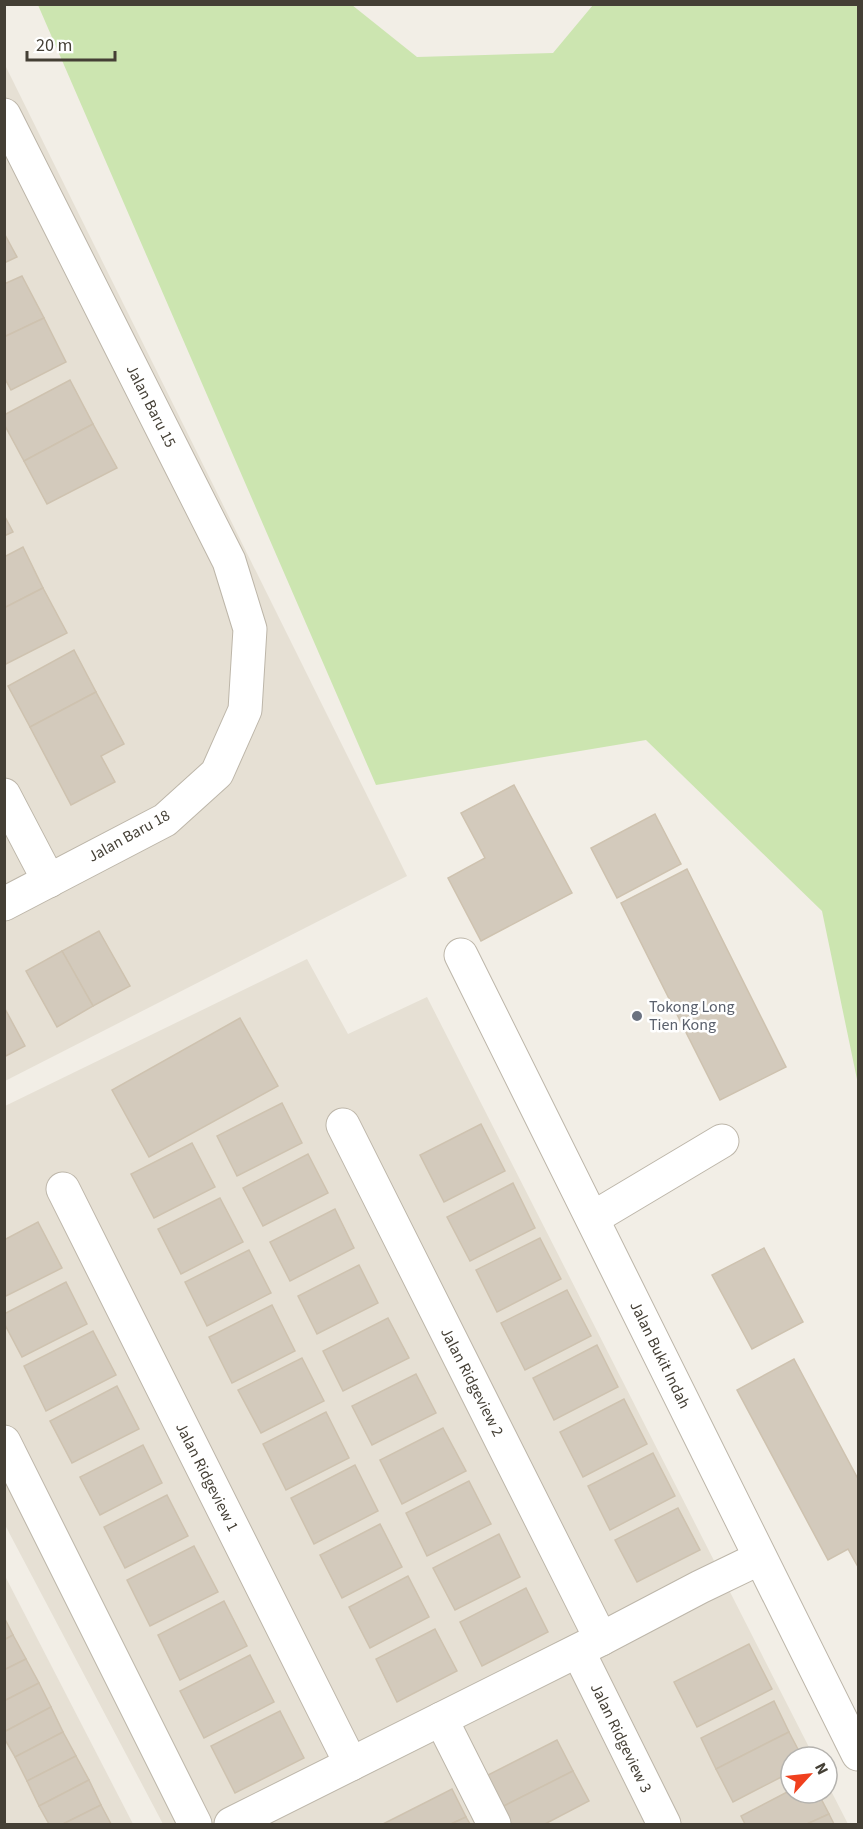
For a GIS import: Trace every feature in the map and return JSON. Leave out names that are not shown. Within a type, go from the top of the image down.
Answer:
[{"type":"street","name":"Jalan Baru 15","points":[[4,115],[229,561],[250,629],[245,710]]},
{"type":"street","name":"Jalan Baru 18","points":[[4,904],[165,820],[217,773],[245,710]]},
{"type":"street","points":[[4,795],[49,881]]},
{"type":"street","name":"Jalan Bukit Indah","points":[[461,955],[858,1754]]},
{"type":"street","name":"Jalan Ridgeview 2","points":[[343,1125],[590,1645]]},
{"type":"street","points":[[592,1218],[722,1141]]},
{"type":"street","name":"Jalan Ridgeview 1","points":[[63,1189],[351,1764]]},
{"type":"street","points":[[4,1442],[195,1824]]},
{"type":"street","points":[[231,1824],[760,1558]]},
{"type":"street","name":"Jalan Ridgeview 3","points":[[590,1645],[664,1824]]},
{"type":"street","points":[[441,1719],[494,1824]]},
{"type":"shaded area","points":[[4,63],[407,876],[5,1081],[4,1081]]},
{"type":"shaded area","points":[[307,959],[348,1034],[427,997],[808,1745],[779,1745],[779,1805],[838,1805],[848,1824],[163,1824],[5,1525],[5,1106]]},
{"type":"shaded area","points":[[5,1576],[133,1824],[5,1824]]},
{"type":"green space","points":[[38,5],[352,5],[417,57],[553,53],[593,5],[858,5],[858,1084],[822,911],[646,740],[376,785]]},
{"type":"building","points":[[4,233],[17,257],[4,263]]},
{"type":"building","points":[[22,276],[44,318],[4,337],[4,284]]},
{"type":"building","points":[[44,318],[66,362],[11,390],[4,377],[4,337]]},
{"type":"building","points":[[70,380],[93,424],[24,461],[4,424],[4,415]]},
{"type":"building","points":[[93,424],[117,468],[47,504],[24,461]]},
{"type":"building","points":[[4,515],[13,532],[4,536]]},
{"type":"building","points":[[23,547],[43,588],[4,608],[4,557]]},
{"type":"building","points":[[43,588],[67,633],[4,665],[4,608]]},
{"type":"building","points":[[74,650],[96,692],[30,727],[8,686]]},
{"type":"building","points":[[96,692],[124,744],[101,756],[115,782],[71,805],[30,727]]},
{"type":"building","points":[[514,785],[572,893],[481,941],[448,878],[485,858],[461,813]]},
{"type":"building","points":[[655,814],[681,864],[617,898],[591,848]]},
{"type":"building","points":[[687,869],[786,1067],[720,1100],[621,903]]},
{"type":"building","points":[[99,931],[130,986],[93,1006],[62,951]]},
{"type":"building","points":[[62,951],[93,1006],[57,1027],[26,971]]},
{"type":"building","points":[[4,1007],[25,1046],[4,1057]]},
{"type":"building","points":[[240,1018],[278,1086],[149,1157],[112,1090]]},
{"type":"building","points":[[282,1103],[302,1143],[237,1176],[217,1136]]},
{"type":"building","points":[[481,1124],[505,1171],[444,1202],[420,1155]]},
{"type":"building","points":[[192,1143],[215,1187],[154,1218],[131,1174]]},
{"type":"building","points":[[308,1154],[328,1193],[263,1226],[243,1188]]},
{"type":"building","points":[[513,1183],[535,1228],[470,1261],[447,1217]]},
{"type":"building","points":[[220,1198],[243,1242],[181,1274],[158,1229]]},
{"type":"building","points":[[335,1209],[354,1248],[290,1281],[270,1242]]},
{"type":"building","points":[[38,1222],[62,1268],[4,1297],[4,1240]]},
{"type":"building","points":[[540,1238],[561,1279],[497,1312],[476,1270]]},
{"type":"building","points":[[764,1248],[803,1322],[752,1349],[712,1275]]},
{"type":"building","points":[[249,1250],[271,1293],[207,1326],[185,1282]]},
{"type":"building","points":[[359,1265],[378,1303],[317,1334],[298,1296]]},
{"type":"building","points":[[66,1282],[87,1324],[22,1357],[4,1323],[4,1314]]},
{"type":"building","points":[[567,1290],[591,1336],[525,1370],[501,1323]]},
{"type":"building","points":[[272,1305],[295,1351],[232,1383],[209,1337]]},
{"type":"building","points":[[388,1318],[409,1358],[343,1391],[323,1351]]},
{"type":"building","points":[[93,1331],[116,1375],[46,1411],[24,1366]]},
{"type":"building","points":[[597,1345],[618,1387],[554,1420],[533,1378]]},
{"type":"building","points":[[302,1358],[324,1401],[261,1433],[238,1390]]},
{"type":"building","points":[[794,1359],[858,1479],[857,1565],[848,1549],[828,1560],[737,1390]]},
{"type":"building","points":[[416,1374],[436,1413],[372,1445],[352,1406]]},
{"type":"building","points":[[117,1386],[139,1429],[72,1463],[50,1421]]},
{"type":"building","points":[[624,1399],[647,1444],[583,1477],[560,1432]]},
{"type":"building","points":[[326,1412],[349,1458],[286,1490],[263,1444]]},
{"type":"building","points":[[443,1428],[466,1471],[402,1504],[380,1460]]},
{"type":"building","points":[[143,1445],[162,1483],[100,1515],[80,1477]]},
{"type":"building","points":[[653,1453],[675,1496],[610,1530],[588,1486]]},
{"type":"building","points":[[355,1465],[378,1511],[314,1544],[291,1498]]},
{"type":"building","points":[[469,1481],[491,1524],[427,1556],[406,1513]]},
{"type":"building","points":[[167,1495],[188,1536],[125,1568],[104,1527]]},
{"type":"building","points":[[678,1508],[700,1550],[637,1582],[615,1540]]},
{"type":"building","points":[[380,1524],[402,1567],[342,1598],[320,1555]]},
{"type":"building","points":[[499,1534],[520,1577],[455,1610],[433,1568]]},
{"type":"building","points":[[194,1546],[218,1592],[150,1626],[127,1580]]},
{"type":"building","points":[[408,1576],[429,1617],[370,1648],[349,1607]]},
{"type":"building","points":[[526,1588],[548,1632],[482,1666],[460,1622]]},
{"type":"building","points":[[224,1601],[247,1646],[180,1680],[158,1635]]},
{"type":"building","points":[[4,1617],[13,1635],[4,1640]]},
{"type":"building","points":[[435,1629],[457,1671],[397,1702],[376,1659]]},
{"type":"building","points":[[13,1635],[26,1659],[4,1670],[4,1640]]},
{"type":"building","points":[[749,1644],[772,1689],[697,1727],[674,1682]]},
{"type":"building","points":[[250,1655],[274,1702],[204,1738],[180,1691]]},
{"type":"building","points":[[26,1659],[39,1683],[4,1701],[4,1670]]},
{"type":"building","points":[[39,1683],[51,1707],[4,1732],[4,1701]]},
{"type":"building","points":[[774,1701],[789,1732],[716,1769],[701,1738]]},
{"type":"building","points":[[51,1707],[63,1732],[15,1757],[4,1738],[4,1732]]},
{"type":"building","points":[[280,1711],[304,1758],[235,1793],[211,1746]]},
{"type":"building","points":[[63,1732],[76,1756],[27,1781],[15,1757]]},
{"type":"building","points":[[789,1732],[796,1745],[779,1745],[779,1778],[733,1802],[716,1769]]},
{"type":"building","points":[[557,1740],[573,1771],[500,1808],[484,1777]]},
{"type":"building","points":[[76,1756],[89,1780],[39,1806],[27,1781]]},
{"type":"building","points":[[573,1771],[589,1801],[545,1824],[509,1824],[500,1808]]},
{"type":"building","points":[[89,1780],[101,1805],[63,1824],[49,1824],[39,1806]]},
{"type":"building","points":[[452,1789],[466,1817],[451,1824],[383,1824]]},
{"type":"building","points":[[779,1796],[779,1805],[824,1805],[829,1814],[807,1824],[745,1824],[741,1816]]},
{"type":"building","points":[[101,1805],[111,1824],[63,1824]]},
{"type":"building","points":[[829,1814],[834,1824],[807,1824]]},
{"type":"building","points":[[466,1817],[470,1824],[451,1824]]},
{"type":"place","name":"Tokong Long Tien Kong","points":[[637,1016]]}]
